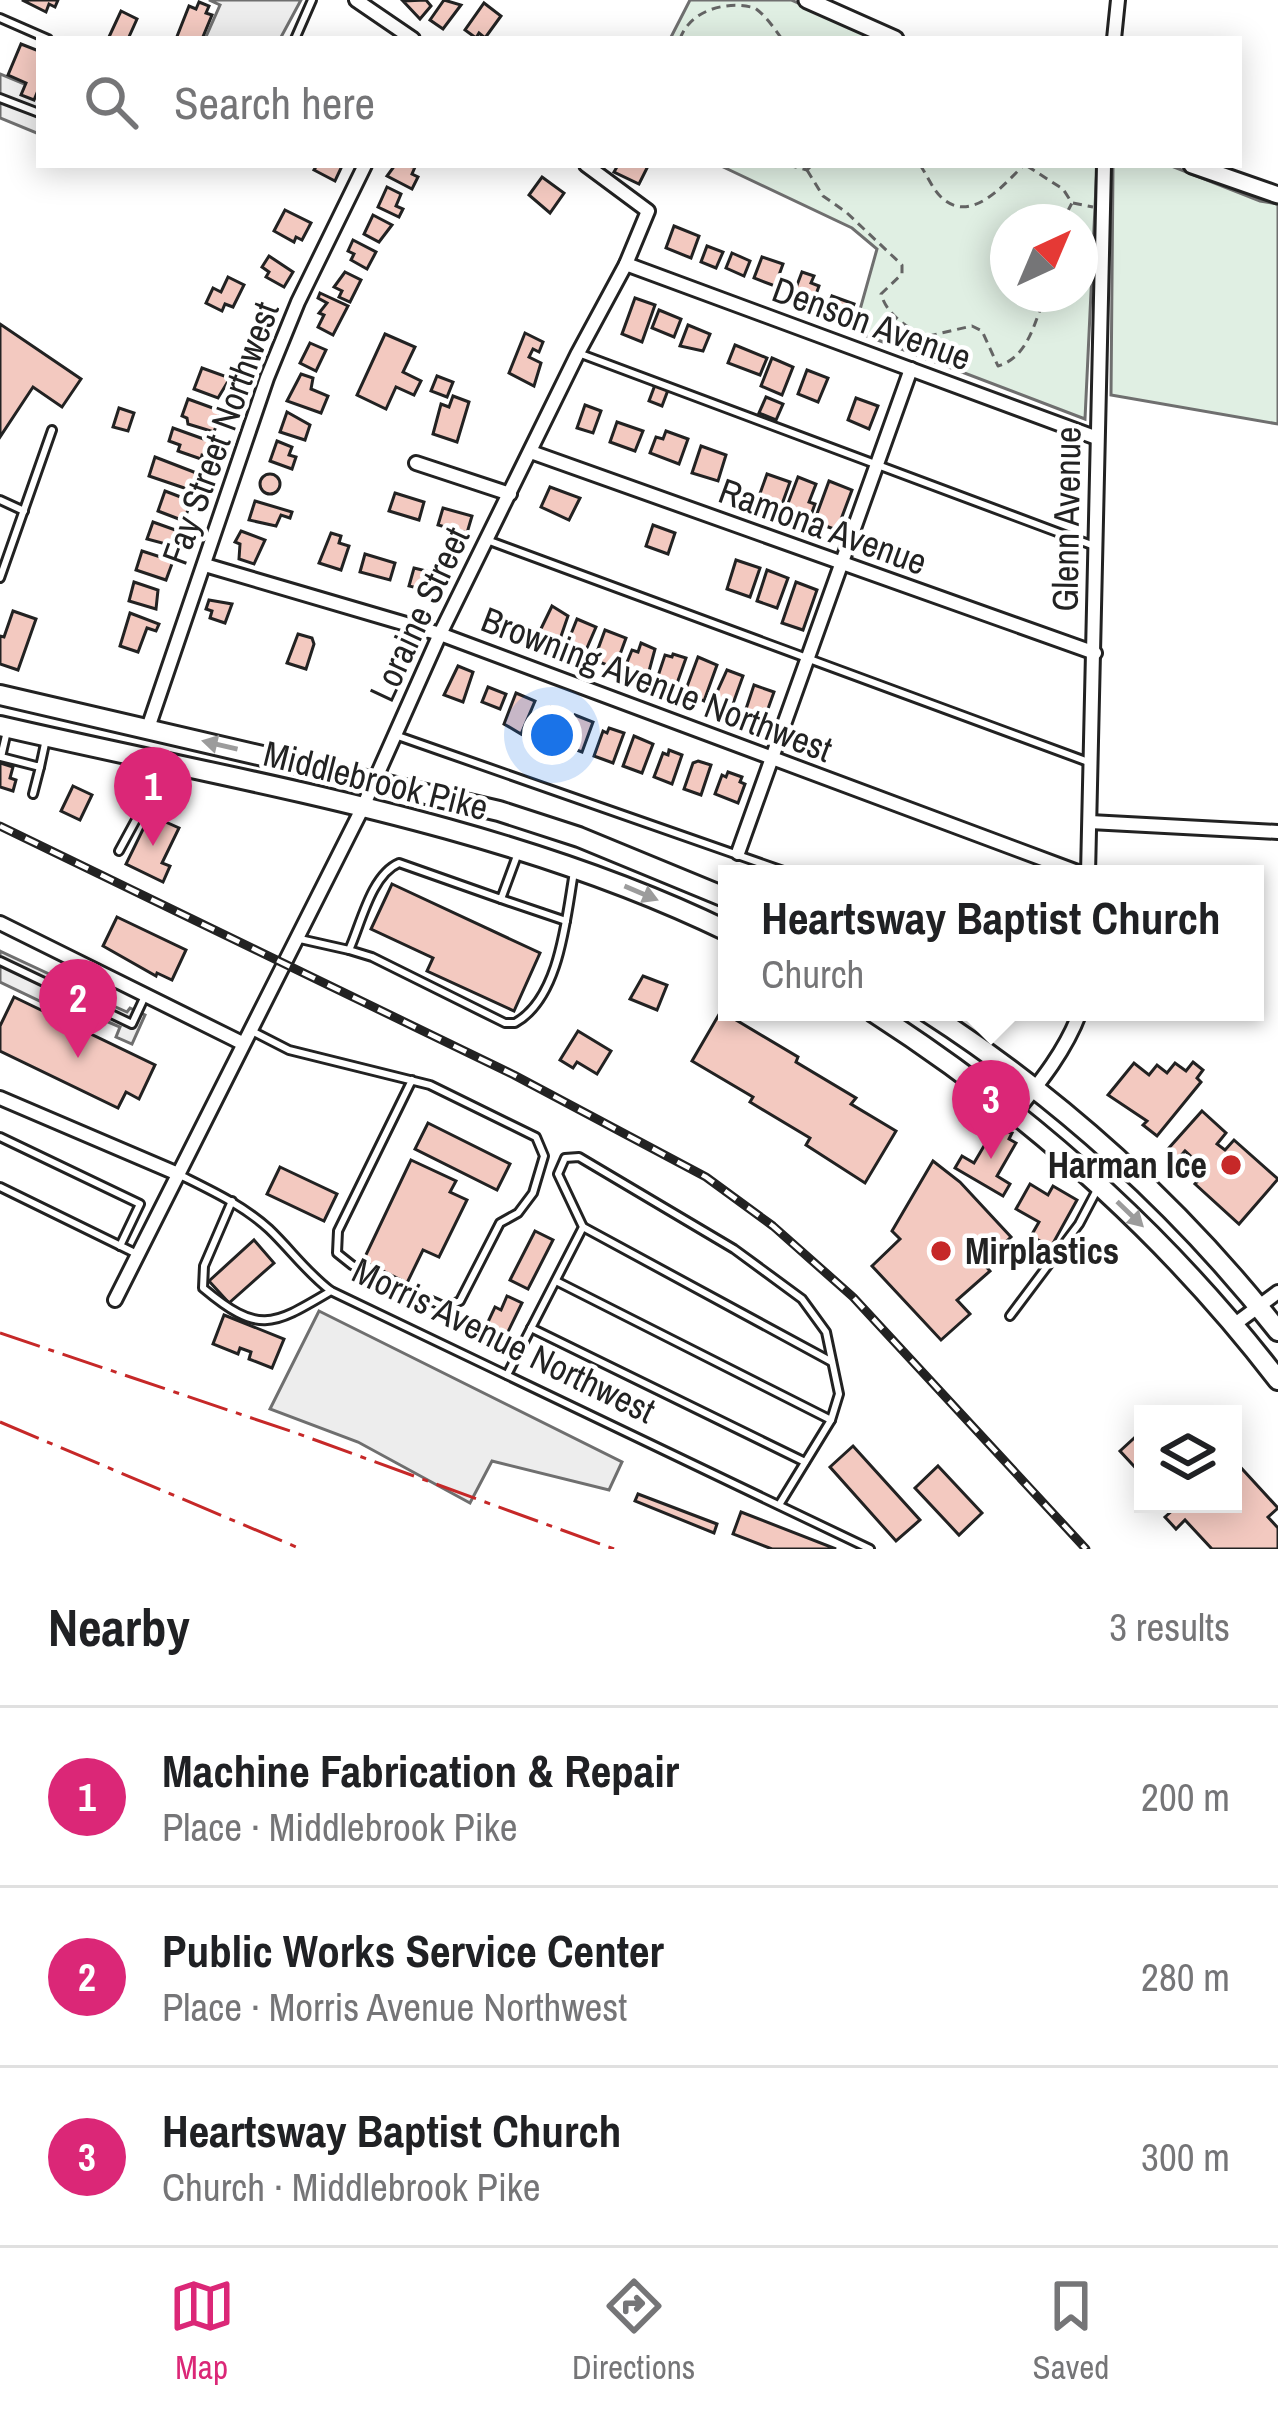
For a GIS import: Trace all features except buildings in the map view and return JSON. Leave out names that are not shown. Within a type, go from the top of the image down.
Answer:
[{"type":"main road","name":"Middlebrook Pike","points":[[0,695],[499,812],[579,837],[718,894]]},
{"type":"main road","name":"Middlebrook Pike","points":[[4,727],[519,850],[718,927]]},
{"type":"main road","points":[[886,1021],[1016,1112],[1100,1185],[1175,1257],[1278,1380]]},
{"type":"main road","points":[[940,1021],[1035,1089],[1159,1198],[1278,1331]]},
{"type":"street","points":[[356,0],[409,36]]},
{"type":"street","points":[[807,0],[888,36]]},
{"type":"street","points":[[1114,36],[1118,0]]},
{"type":"street","name":"Fay Street Northwest","points":[[148,728],[274,358],[364,168]]},
{"type":"street","name":"Loraine Street","points":[[115,1300],[362,809],[440,634],[626,264],[648,211],[590,168]]},
{"type":"street","name":"Glenn Avenue","points":[[1087,865],[1104,168]]},
{"type":"street","points":[[1201,168],[1278,195]]},
{"type":"street","name":"Denson Avenue","points":[[626,264],[1097,439]]},
{"type":"street","points":[[738,853],[876,464],[915,371]]},
{"type":"street","name":"Ramona Avenue","points":[[531,452],[1095,653]]},
{"type":"street","points":[[416,464],[510,494]]},
{"type":"street","name":"Browning Avenue Northwest","points":[[205,566],[440,634],[1061,865]]},
{"type":"street","points":[[1090,823],[1278,832]]},
{"type":"street","points":[[0,923],[145,995],[246,1036]]},
{"type":"street","points":[[1016,1112],[1077,1021]]},
{"type":"street","name":"Morris Avenue Northwest","points":[[0,1098],[178,1174]]},
{"type":"street","points":[[1235,1324],[1278,1292]]},
{"type":"lane","points":[[296,36],[311,0]]},
{"type":"lane","points":[[0,18],[41,36]]},
{"type":"lane","points":[[0,98],[36,112]]},
{"type":"lane","points":[[578,353],[1097,547]]},
{"type":"lane","points":[[0,578],[52,430]]},
{"type":"lane","points":[[0,500],[24,512]]},
{"type":"lane","points":[[487,540],[1091,764]]},
{"type":"lane","points":[[4,727],[1,757],[40,766]]},
{"type":"lane","points":[[395,735],[769,865]]},
{"type":"lane","points":[[33,794],[47,737]]},
{"type":"lane","points":[[119,851],[152,792],[160,762]]},
{"type":"lane","points":[[501,899],[519,850]]},
{"type":"lane","points":[[349,950],[378,883],[399,863],[566,921]]},
{"type":"lane","points":[[295,938],[372,957],[515,1024],[530,1013],[560,955],[574,868]]},
{"type":"lane","points":[[0,961],[132,1024],[145,995]]},
{"type":"lane","points":[[95,1007],[109,977]]},
{"type":"lane","points":[[246,1036],[430,1084],[536,1137],[544,1156],[533,1193],[518,1213],[500,1223],[460,1301],[445,1307],[394,1286],[337,1252],[338,1232],[412,1080]]},
{"type":"lane","points":[[0,1137],[140,1204],[119,1246]]},
{"type":"lane","points":[[778,1504],[831,1420],[839,1394],[826,1332],[802,1299],[734,1249],[579,1157],[565,1158],[558,1174],[583,1227],[832,1362]]},
{"type":"lane","name":"Morris Avenue Northwest","points":[[178,1174],[232,1201],[268,1228],[331,1291],[871,1549]]},
{"type":"lane","points":[[1010,1316],[1079,1224],[1100,1185]]},
{"type":"lane","points":[[0,1187],[137,1254]]},
{"type":"lane","points":[[232,1201],[204,1266],[203,1288],[233,1313],[260,1322],[291,1315],[331,1291]]},
{"type":"lane","points":[[507,1375],[583,1227]]},
{"type":"lane","points":[[556,1281],[831,1420]]},
{"type":"lane","points":[[531,1328],[805,1462]]},
{"type":"path","points":[[681,36],[708,8],[734,1],[762,13],[780,36]]},
{"type":"path","points":[[799,168],[807,170],[823,196],[902,265],[902,274],[881,294],[893,316],[924,337],[972,326],[982,331],[998,366],[1007,364],[1032,334],[1040,312]]},
{"type":"path","points":[[922,168],[940,196],[953,205],[966,205],[994,195],[1022,168]]},
{"type":"path","points":[[1030,168],[1064,188],[1079,207],[1103,206]]},
{"type":"path","points":[[915,371],[937,334]]},
{"type":"green space","points":[[690,0],[791,0],[873,36],[672,36]]},
{"type":"green space","points":[[725,168],[1097,168],[1095,204],[990,204],[990,312],[1090,312],[1085,419],[854,331],[877,249],[852,228]]},
{"type":"green space","points":[[1113,168],[1177,168],[1278,204],[1278,424],[1111,395]]},
{"type":"shaded area","points":[[209,0],[301,0],[282,36],[206,36],[220,5]]},
{"type":"shaded area","points":[[0,74],[36,89],[36,133],[0,118]]},
{"type":"shaded area","points":[[0,951],[92,994],[96,989],[112,996],[109,1004],[127,1012],[130,1008],[145,1015],[132,1044],[116,1037],[120,1027],[99,1018],[94,1027],[0,982]]},
{"type":"shaded area","points":[[319,1311],[622,1462],[609,1490],[492,1461],[470,1503],[358,1442],[270,1409]]},
{"type":"railway","points":[[0,826],[514,1075],[706,1177],[773,1226],[853,1297],[1086,1549]]},
{"type":"power","points":[[0,1333],[296,1433],[614,1549]]},
{"type":"power","points":[[0,1422],[301,1549]]},
{"type":"place","name":"Machine Fabrication & Repair","points":[[153,846]]},
{"type":"place","name":"Public Works Service Center","points":[[78,1058]]},
{"type":"place","name":"Heartsway Baptist Church","points":[[991,1159]]},
{"type":"place","name":"Harman Ice","points":[[1231,1165]]},
{"type":"place","name":"Mirplastics","points":[[941,1251]]}]
